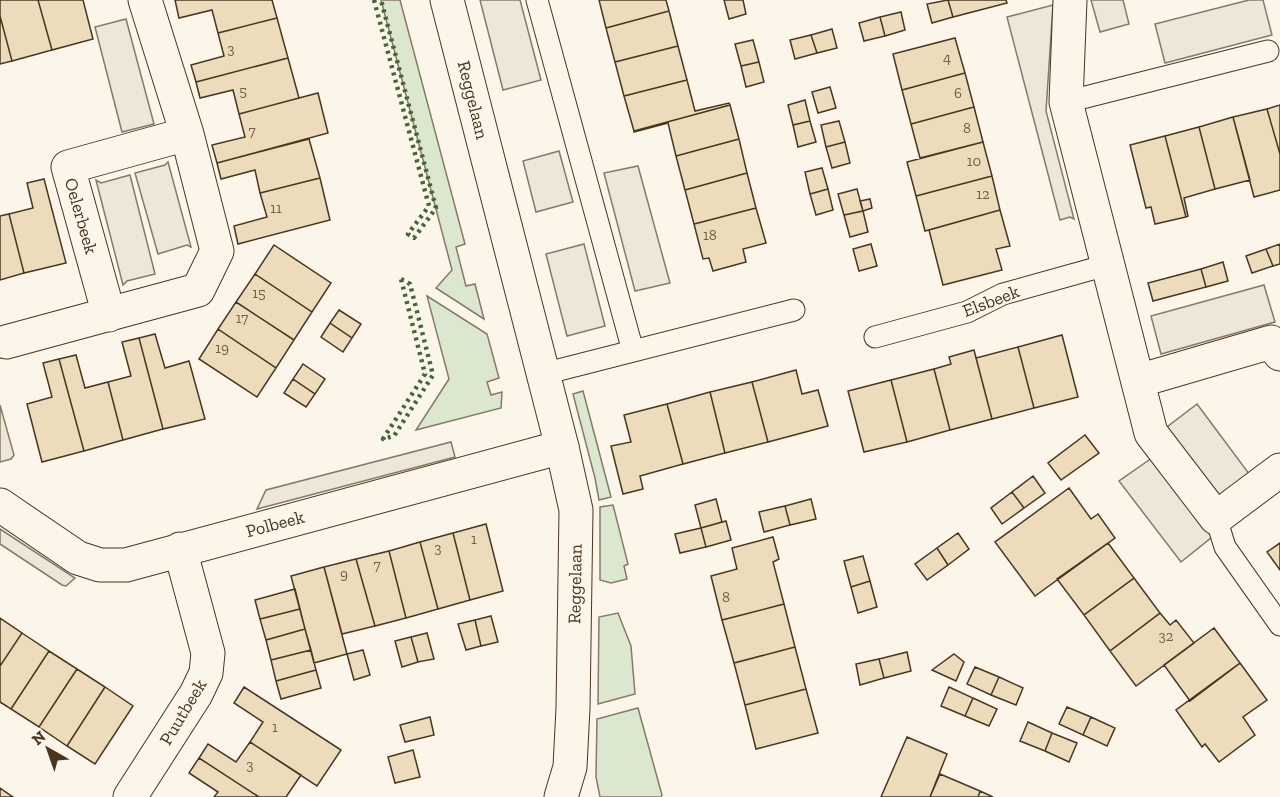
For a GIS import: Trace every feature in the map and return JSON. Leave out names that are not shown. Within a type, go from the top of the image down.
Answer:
[{"type":"street","points":[[6,342],[198,290],[217,251],[187,135],[145,0]]},
{"type":"street","name":"Reggelaan","points":[[447,0],[562,447],[576,510],[570,767],[561,797]]},
{"type":"street","points":[[1070,0],[1066,102],[1151,433],[1216,518],[1280,470]]},
{"type":"street","name":"Oelerbeek","points":[[109,315],[68,167],[187,135]]},
{"type":"street","points":[[1138,381],[1270,342],[1280,354]]},
{"type":"street","name":"Polbeek","points":[[0,505],[78,558],[100,565],[126,565],[562,447]]},
{"type":"street","name":"Puutbeek","points":[[130,797],[196,694],[206,673],[208,653],[180,549]]},
{"type":"lane","points":[[537,0],[633,351]]},
{"type":"lane","points":[[1066,102],[1268,51]]},
{"type":"lane","name":"Elsbeek","points":[[875,337],[967,312],[1003,294],[1107,265]]},
{"type":"lane","points":[[543,374],[794,310]]},
{"type":"lane","points":[[1216,518],[1225,547],[1280,625]]},
{"type":"green space","points":[[381,0],[400,0],[465,244],[456,247],[466,286],[475,284],[484,319],[436,288],[452,270]]},
{"type":"green space","points":[[427,296],[487,334],[499,378],[487,382],[491,395],[502,392],[501,408],[416,430],[449,379]]},
{"type":"green space","points":[[583,391],[611,497],[599,500],[573,394]]},
{"type":"green space","points":[[613,505],[628,564],[624,566],[627,579],[611,583],[600,580],[600,507]]},
{"type":"green space","points":[[618,613],[631,646],[635,694],[598,704],[599,617]]},
{"type":"green space","points":[[638,708],[662,795],[661,797],[600,797],[596,777],[597,719]]},
{"type":"shaded area","points":[[480,0],[520,0],[541,80],[503,90]]},
{"type":"shaded area","points":[[1091,0],[1123,0],[1129,24],[1100,32]]},
{"type":"shaded area","points":[[1249,0],[1263,0],[1272,35],[1165,63],[1155,24]]},
{"type":"shaded area","points":[[1053,5],[1046,111],[1074,219],[1070,217],[1060,220],[1007,17]]},
{"type":"shaded area","points":[[126,19],[154,124],[122,132],[95,27]]},
{"type":"shaded area","points":[[559,151],[573,202],[536,212],[523,161]]},
{"type":"shaded area","points":[[168,162],[191,247],[187,245],[158,254],[135,173],[165,165]]},
{"type":"shaded area","points":[[638,166],[670,283],[635,291],[604,173]]},
{"type":"shaded area","points":[[130,175],[155,274],[127,281],[123,285],[96,180],[101,183]]},
{"type":"shaded area","points":[[584,244],[605,326],[567,336],[546,254]]},
{"type":"shaded area","points":[[1264,285],[1275,322],[1161,354],[1151,316]]},
{"type":"shaded area","points":[[1197,404],[1250,475],[1219,498],[1167,427]]},
{"type":"shaded area","points":[[0,405],[14,455],[11,459],[0,462]]},
{"type":"shaded area","points":[[451,442],[455,457],[257,509],[266,490]]},
{"type":"shaded area","points":[[1152,458],[1212,537],[1181,562],[1119,481]]},
{"type":"shaded area","points":[[0,529],[75,578],[66,586],[62,585],[0,544]]},
{"type":"building","points":[[0,0],[38,0],[52,50],[12,61],[0,16]]},
{"type":"building","points":[[38,0],[83,0],[93,39],[52,50]]},
{"type":"building","points":[[175,0],[272,0],[277,18],[218,33],[212,10],[179,18]]},
{"type":"building","points":[[599,0],[666,0],[669,11],[606,28]]},
{"type":"building","points":[[724,0],[743,0],[746,14],[729,19]]},
{"type":"building","points":[[948,0],[953,17],[932,23],[927,4]]},
{"type":"building","points":[[948,0],[1006,0],[1007,3],[953,17]]},
{"type":"building","points":[[669,11],[678,46],[615,62],[606,28]]},
{"type":"building","points":[[901,12],[905,30],[885,36],[880,17]]},
{"type":"building","points":[[0,16],[12,61],[0,64]]},
{"type":"building","points":[[880,17],[885,36],[864,41],[859,23]]},
{"type":"building","points":[[277,18],[288,58],[196,82],[191,65],[224,56],[218,33]]},
{"type":"building","points":[[832,29],[837,48],[817,53],[811,35]]},
{"type":"building","points":[[811,35],[817,53],[795,59],[790,40]]},
{"type":"building","points":[[955,38],[965,73],[902,90],[893,54]]},
{"type":"building","points":[[753,40],[759,62],[741,66],[735,44]]},
{"type":"building","points":[[678,46],[687,80],[624,96],[615,62]]},
{"type":"building","points":[[288,58],[299,98],[239,114],[233,90],[200,98],[196,82]]},
{"type":"building","points":[[759,62],[764,82],[746,87],[741,66]]},
{"type":"building","points":[[965,73],[974,107],[911,124],[902,90]]},
{"type":"building","points":[[687,80],[695,111],[729,103],[730,105],[634,131],[624,96]]},
{"type":"building","points":[[830,87],[836,108],[818,113],[812,92]]},
{"type":"building","points":[[318,93],[328,133],[217,163],[212,145],[245,137],[239,114]]},
{"type":"building","points":[[805,100],[810,121],[793,125],[788,105]]},
{"type":"building","points":[[730,105],[739,139],[676,156],[668,123],[634,132],[634,131]]},
{"type":"building","points":[[1280,105],[1280,154],[1267,109]]},
{"type":"building","points":[[974,107],[983,142],[920,158],[911,124]]},
{"type":"building","points":[[1267,109],[1280,154],[1280,190],[1254,197],[1233,117]]},
{"type":"building","points":[[1233,117],[1250,180],[1215,189],[1199,127]]},
{"type":"building","points":[[810,121],[816,142],[798,147],[793,125]]},
{"type":"building","points":[[839,121],[845,142],[826,147],[821,125]]},
{"type":"building","points":[[1199,127],[1215,189],[1184,198],[1188,216],[1186,217],[1165,136]]},
{"type":"building","points":[[1165,136],[1186,217],[1155,224],[1151,207],[1146,208],[1130,145]]},
{"type":"building","points":[[309,139],[320,178],[260,193],[255,170],[221,179],[217,163]]},
{"type":"building","points":[[739,139],[747,173],[685,190],[676,156]]},
{"type":"building","points":[[845,142],[850,163],[832,168],[826,147]]},
{"type":"building","points":[[983,142],[992,176],[916,196],[907,162]]},
{"type":"building","points":[[822,168],[828,189],[810,194],[805,172]]},
{"type":"building","points":[[747,173],[756,208],[694,224],[685,190]]},
{"type":"building","points":[[992,176],[1000,210],[925,231],[916,196]]},
{"type":"building","points":[[320,178],[330,220],[238,244],[234,226],[267,217],[260,193]]},
{"type":"building","points":[[44,179],[66,263],[24,273],[9,214],[33,208],[27,183]]},
{"type":"building","points":[[828,189],[833,210],[816,215],[810,194]]},
{"type":"building","points":[[857,189],[863,211],[844,215],[838,194]]},
{"type":"building","points":[[870,199],[872,208],[863,211],[860,201]]},
{"type":"building","points":[[756,208],[766,243],[743,249],[746,262],[713,271],[709,258],[703,259],[694,224]]},
{"type":"building","points":[[1000,210],[1010,246],[996,249],[1002,270],[943,285],[929,230]]},
{"type":"building","points":[[863,211],[868,232],[850,237],[844,215]]},
{"type":"building","points":[[9,214],[24,273],[0,280],[0,216]]},
{"type":"building","points":[[871,244],[877,266],[859,271],[853,249]]},
{"type":"building","points":[[1280,244],[1280,264],[1273,266],[1266,249]]},
{"type":"building","points":[[274,245],[331,283],[312,312],[255,274]]},
{"type":"building","points":[[1266,249],[1273,266],[1252,273],[1246,256]]},
{"type":"building","points":[[1223,262],[1228,281],[1206,287],[1201,269]]},
{"type":"building","points":[[1201,269],[1206,287],[1153,301],[1148,283]]},
{"type":"building","points":[[255,274],[312,312],[294,340],[236,302]]},
{"type":"building","points":[[236,302],[294,340],[276,368],[218,329]]},
{"type":"building","points":[[339,310],[361,324],[352,338],[330,323]]},
{"type":"building","points":[[330,323],[352,338],[343,352],[321,337]]},
{"type":"building","points":[[218,329],[276,368],[257,397],[199,359]]},
{"type":"building","points":[[155,334],[165,368],[189,361],[205,419],[163,429],[139,338]]},
{"type":"building","points":[[1062,335],[1078,397],[1034,408],[1018,347]]},
{"type":"building","points":[[139,338],[163,429],[123,440],[108,382],[131,376],[122,342]]},
{"type":"building","points":[[1018,347],[1034,408],[992,419],[976,358]]},
{"type":"building","points":[[974,350],[992,419],[950,430],[934,369],[951,364],[949,357]]},
{"type":"building","points":[[76,355],[85,388],[108,382],[123,440],[84,451],[59,359]]},
{"type":"building","points":[[59,359],[84,451],[42,462],[27,404],[52,397],[43,363]]},
{"type":"building","points":[[303,364],[325,379],[315,394],[293,379]]},
{"type":"building","points":[[934,369],[950,430],[907,442],[891,380]]},
{"type":"building","points":[[796,370],[802,394],[818,390],[828,426],[768,442],[752,382]]},
{"type":"building","points":[[293,379],[315,394],[306,407],[284,393]]},
{"type":"building","points":[[891,380],[907,442],[864,452],[848,391]]},
{"type":"building","points":[[752,382],[768,442],[725,453],[710,392]]},
{"type":"building","points":[[710,392],[725,453],[683,464],[667,404]]},
{"type":"building","points":[[667,404],[683,464],[640,476],[643,489],[623,494],[611,446],[631,442],[624,415]]},
{"type":"building","points":[[1085,435],[1099,453],[1061,480],[1048,463]]},
{"type":"building","points":[[1033,476],[1045,493],[1024,508],[1012,492]]},
{"type":"building","points":[[1069,488],[1091,519],[1098,514],[1115,538],[1035,596],[995,542]]},
{"type":"building","points":[[1012,492],[1024,508],[1002,524],[991,508]]},
{"type":"building","points":[[716,499],[722,522],[701,528],[695,505]]},
{"type":"building","points":[[811,499],[816,519],[790,525],[785,506]]},
{"type":"building","points":[[785,506],[790,525],[764,532],[759,512]]},
{"type":"building","points":[[726,521],[731,540],[706,547],[701,528]]},
{"type":"building","points":[[486,524],[503,591],[470,600],[453,533]]},
{"type":"building","points":[[701,528],[706,547],[680,553],[675,534]]},
{"type":"building","points":[[453,533],[470,600],[438,609],[420,542]]},
{"type":"building","points":[[958,533],[969,549],[948,565],[937,548]]},
{"type":"building","points":[[773,537],[779,559],[773,562],[784,604],[722,620],[711,576],[737,569],[732,548]]},
{"type":"building","points":[[420,542],[438,609],[406,618],[389,551]]},
{"type":"building","points":[[1108,543],[1134,578],[1084,615],[1057,579]]},
{"type":"building","points":[[1280,543],[1280,570],[1267,552]]},
{"type":"building","points":[[937,548],[948,565],[927,580],[915,564]]},
{"type":"building","points":[[389,551],[406,618],[375,626],[356,559]]},
{"type":"building","points":[[863,556],[870,581],[851,587],[844,561]]},
{"type":"building","points":[[356,559],[375,626],[342,634],[324,567]]},
{"type":"building","points":[[324,567],[347,654],[314,663],[291,576]]},
{"type":"building","points":[[1134,578],[1160,613],[1110,651],[1084,615]]},
{"type":"building","points":[[870,581],[877,607],[858,613],[851,587]]},
{"type":"building","points":[[295,589],[300,609],[260,619],[255,600]]},
{"type":"building","points":[[784,604],[795,647],[734,663],[722,620]]},
{"type":"building","points":[[300,609],[305,629],[266,640],[260,619]]},
{"type":"building","points":[[1160,613],[1170,625],[1176,620],[1194,643],[1136,686],[1110,651]]},
{"type":"building","points":[[491,616],[498,642],[481,646],[475,620]]},
{"type":"building","points":[[0,618],[22,633],[0,666]]},
{"type":"building","points":[[475,620],[481,646],[466,650],[458,624]]},
{"type":"building","points":[[1214,628],[1240,663],[1190,701],[1164,665]]},
{"type":"building","points":[[305,629],[311,650],[271,660],[266,640]]},
{"type":"building","points":[[22,633],[49,651],[11,709],[0,702],[0,666]]},
{"type":"building","points":[[427,633],[434,659],[418,662],[411,637]]},
{"type":"building","points":[[411,637],[418,662],[402,667],[395,641]]},
{"type":"building","points":[[795,647],[806,689],[745,705],[734,663]]},
{"type":"building","points":[[311,650],[316,670],[276,681],[271,660]]},
{"type":"building","points":[[363,650],[370,675],[354,680],[347,654]]},
{"type":"building","points":[[49,651],[77,669],[39,727],[11,709]]},
{"type":"building","points":[[907,652],[911,671],[884,678],[879,659]]},
{"type":"building","points":[[954,654],[964,662],[956,681],[932,670]]},
{"type":"building","points":[[879,659],[884,678],[860,685],[856,664]]},
{"type":"building","points":[[1240,663],[1267,700],[1243,717],[1255,735],[1219,762],[1205,744],[1202,747],[1176,710]]},
{"type":"building","points":[[975,667],[999,677],[991,695],[967,684]]},
{"type":"building","points":[[77,669],[105,687],[67,746],[39,727]]},
{"type":"building","points":[[316,670],[321,688],[281,699],[276,681]]},
{"type":"building","points":[[999,677],[1023,688],[1016,705],[991,695]]},
{"type":"building","points":[[105,687],[133,706],[95,764],[67,746]]},
{"type":"building","points":[[244,687],[341,750],[317,786],[250,742],[263,722],[234,703]]},
{"type":"building","points":[[949,687],[973,698],[965,716],[941,706]]},
{"type":"building","points":[[806,689],[818,733],[756,749],[745,705]]},
{"type":"building","points":[[973,698],[997,709],[989,726],[965,716]]},
{"type":"building","points":[[1067,707],[1091,717],[1083,735],[1059,724]]},
{"type":"building","points":[[430,717],[434,735],[405,742],[400,725]]},
{"type":"building","points":[[1091,717],[1115,728],[1107,746],[1083,735]]},
{"type":"building","points":[[1028,722],[1052,733],[1045,751],[1020,741]]},
{"type":"building","points":[[1052,733],[1077,743],[1069,762],[1045,751]]},
{"type":"building","points":[[907,737],[947,754],[930,797],[881,797]]},
{"type":"building","points":[[250,742],[301,775],[286,797],[259,797],[199,758],[208,744],[236,762]]},
{"type":"building","points":[[413,750],[420,777],[395,783],[388,757]]},
{"type":"building","points":[[199,758],[259,797],[214,797],[218,792],[189,773]]},
{"type":"building","points":[[940,774],[980,791],[978,797],[930,797]]},
{"type":"building","points":[[0,788],[13,797],[0,797]]},
{"type":"building","points":[[980,791],[993,797],[978,797]]},
{"type":"hedge","points":[[374,0],[429,206],[408,234],[414,238],[436,208],[381,0]]},
{"type":"hedge","points":[[401,279],[410,284],[433,375],[394,436],[383,439],[425,374],[401,279]]}]
